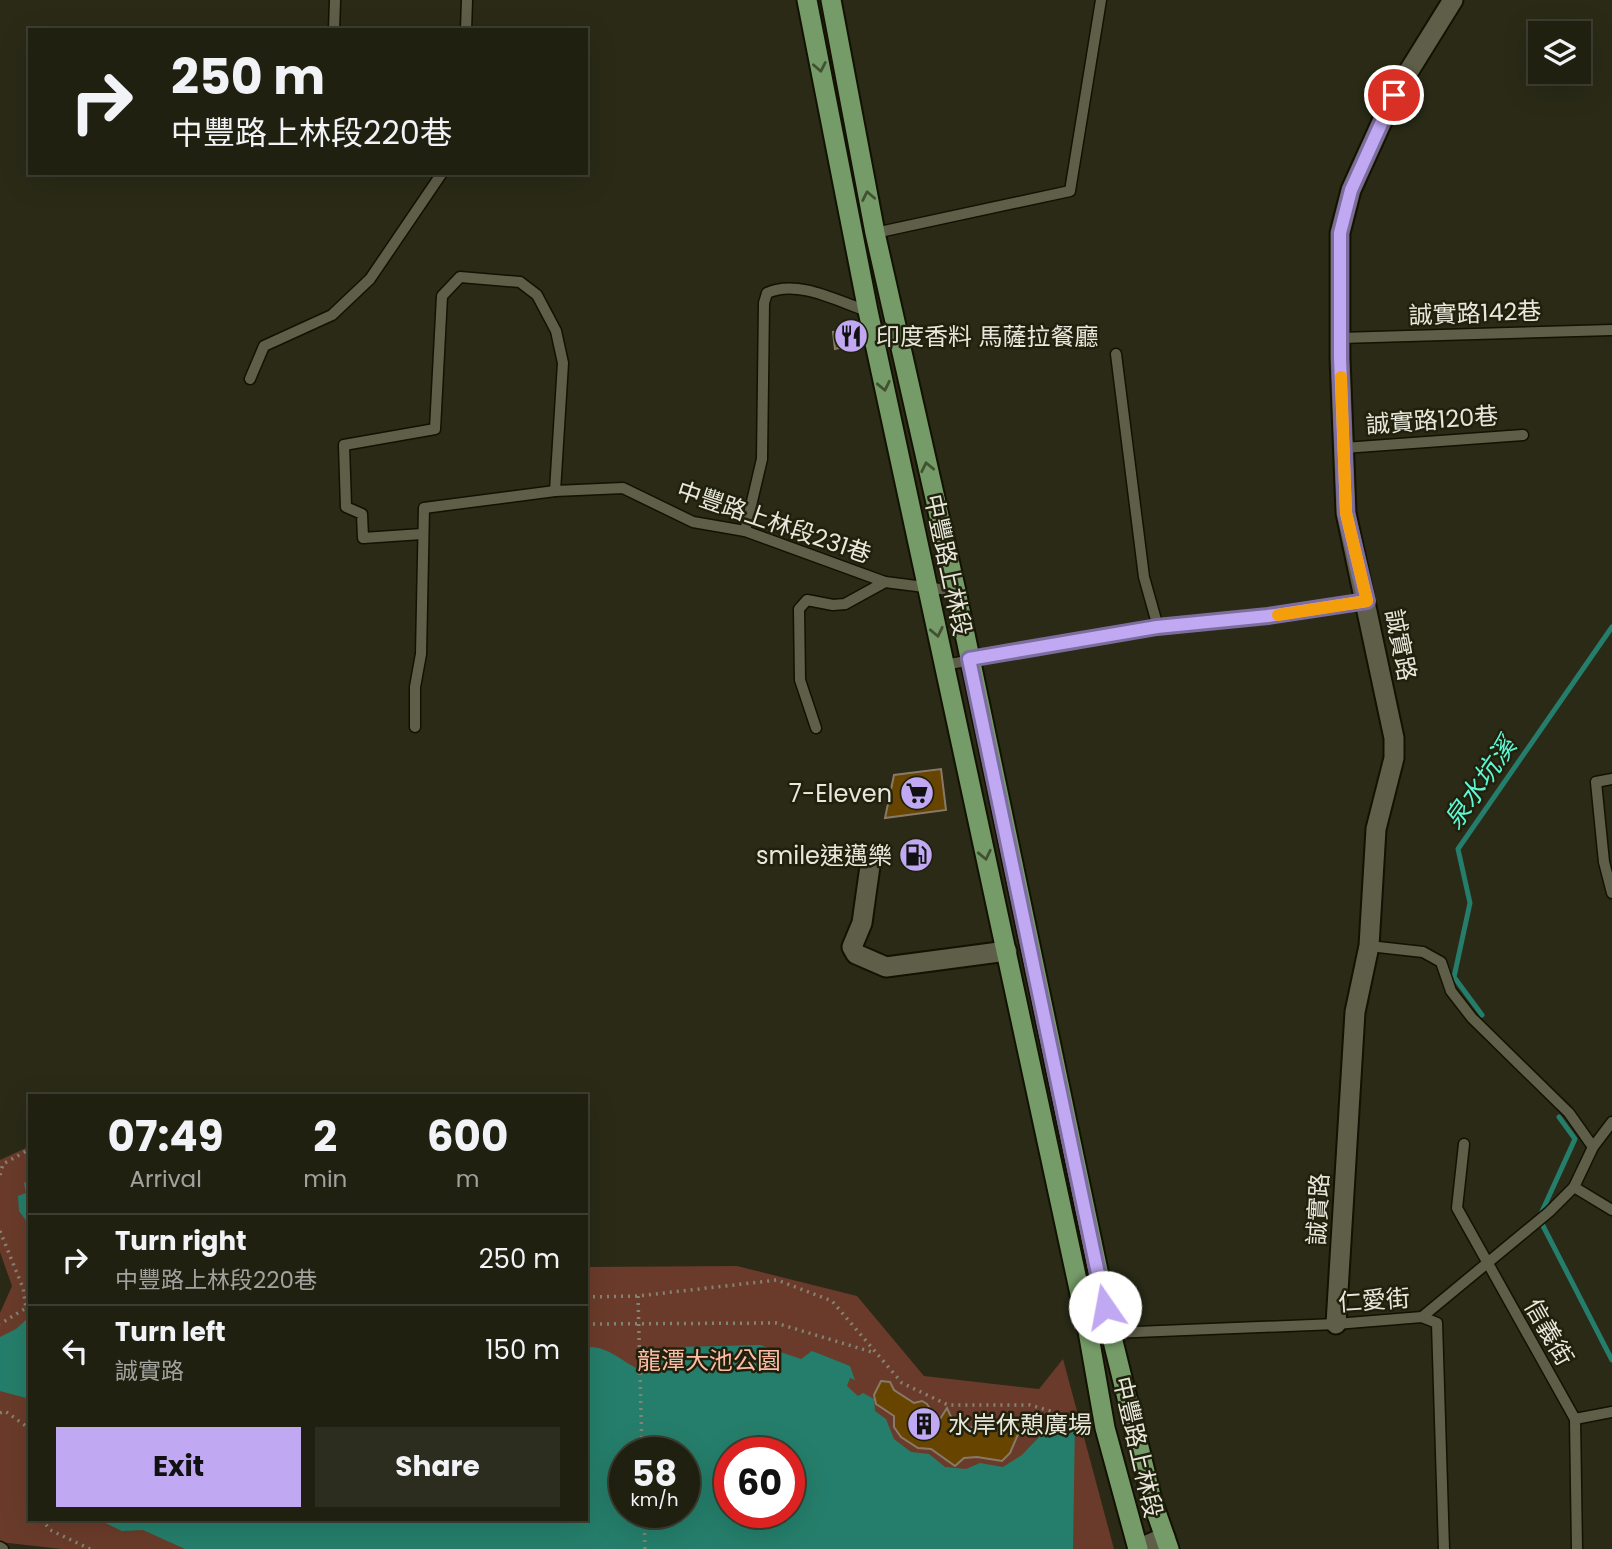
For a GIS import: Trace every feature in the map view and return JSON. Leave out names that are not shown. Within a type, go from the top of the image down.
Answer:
[{"type":"main road","name":"中豐路上林段","points":[[807,0],[867,311],[1088,1331],[1105,1428],[1138,1549]]},
{"type":"main road","name":"中豐路上林段","points":[[831,0],[875,233],[956,591],[1111,1333],[1152,1500],[1167,1543]]},
{"type":"street","name":"誠實路","points":[[1336,1324],[1354,1012],[1369,946],[1376,829],[1394,758],[1394,738],[1367,601],[1346,513],[1340,338],[1340,233],[1351,190],[1394,95],[1453,0]]},
{"type":"street","points":[[871,859],[862,923],[852,947],[856,954],[886,967],[1007,951]]},
{"type":"street","points":[[1138,1549],[1167,1543]]},
{"type":"lane","points":[[334,28],[335,0]]},
{"type":"lane","points":[[466,28],[467,0]]},
{"type":"lane","points":[[875,233],[1070,191],[1101,0]]},
{"type":"lane","points":[[250,379],[264,346],[332,315],[370,279],[441,175]]},
{"type":"lane","points":[[422,534],[363,538],[362,514],[346,507],[344,445],[435,429],[442,296],[460,276],[520,282],[537,295],[555,331],[563,363],[555,491]]},
{"type":"lane","points":[[745,531],[762,459],[764,303],[767,293],[778,288],[812,291],[867,311]]},
{"type":"lane","name":"誠實路142巷","points":[[1340,338],[1612,330]]},
{"type":"lane","points":[[1116,354],[1144,577],[1157,627]]},
{"type":"lane","name":"誠實路120巷","points":[[1344,447],[1523,435]]},
{"type":"lane","name":"中豐路上林段231巷","points":[[415,727],[415,687],[421,654],[424,508],[555,491],[623,488],[693,523],[745,531],[885,582],[956,591]]},
{"type":"lane","points":[[816,728],[800,680],[799,609],[807,600],[834,606],[845,604],[885,582]]},
{"type":"lane","points":[[944,665],[1157,627],[1268,616],[1367,601]]},
{"type":"lane","points":[[1612,779],[1596,782],[1604,862],[1612,893]]},
{"type":"lane","points":[[1369,946],[1423,952],[1441,962],[1451,991],[1472,1018],[1569,1113],[1593,1147]]},
{"type":"lane","points":[[1422,1317],[1549,1212],[1574,1187],[1593,1147],[1612,1122]]},
{"type":"lane","name":"信義街","points":[[1464,1144],[1457,1208],[1485,1263],[1575,1419],[1577,1549]]},
{"type":"lane","points":[[1574,1187],[1612,1210]]},
{"type":"lane","name":"仁愛街","points":[[1088,1331],[1111,1333],[1336,1324],[1422,1317],[1437,1323],[1444,1549]]},
{"type":"lane","points":[[1575,1419],[1612,1412]]},
{"type":"path","points":[[0,1175],[3,1164],[28,1151]]},
{"type":"path","points":[[0,1231],[23,1287],[28,1308],[0,1324]]},
{"type":"path","points":[[588,1297],[638,1296],[777,1280],[832,1301],[902,1383],[948,1405],[1030,1405],[1105,1428]]},
{"type":"path","points":[[638,1296],[642,1437]]},
{"type":"path","points":[[588,1324],[776,1322],[877,1354]]},
{"type":"path","points":[[0,1413],[5,1411],[28,1428]]},
{"type":"path","points":[[43,1521],[50,1530],[90,1549]]},
{"type":"path","points":[[644,1528],[645,1549]]},
{"type":"green space","name":"龍潭大池公園","points":[[28,1147],[28,1521],[588,1521],[588,1267],[737,1266],[857,1296],[924,1376],[1039,1389],[1063,1359],[1114,1549],[61,1549],[0,1542],[0,1313],[12,1286],[0,1252],[0,1160]]},
{"type":"water","points":[[28,1181],[28,1223],[19,1211],[18,1196],[26,1193],[24,1183]]},
{"type":"water","points":[[28,1318],[28,1398],[0,1391],[0,1337],[16,1329]]},
{"type":"water","points":[[760,1345],[801,1359],[812,1351],[850,1366],[855,1380],[850,1378],[847,1386],[858,1396],[863,1393],[874,1399],[875,1411],[886,1419],[894,1439],[911,1452],[929,1454],[945,1467],[966,1469],[980,1463],[1003,1467],[1022,1455],[1058,1417],[1075,1420],[1073,1549],[185,1549],[143,1530],[122,1531],[101,1521],[588,1521],[588,1347],[611,1353],[649,1372],[678,1347]]},
{"type":"building","name":"印度香料 馬薩拉餐廳","points":[[860,330],[862,342],[835,349],[833,332]]},
{"type":"building","name":"7-Eleven","points":[[941,769],[946,810],[885,818],[894,775]]},
{"type":"building","name":"水岸休憩廣場","points":[[881,1381],[890,1382],[894,1390],[914,1403],[922,1401],[927,1404],[938,1422],[947,1408],[957,1430],[984,1425],[993,1419],[1003,1423],[1025,1418],[1010,1453],[1002,1461],[964,1458],[955,1466],[931,1449],[918,1448],[901,1437],[894,1427],[894,1416],[876,1404],[874,1395]]},
{"type":"waterway","name":"泉水坑溪","points":[[1482,1015],[1454,977],[1470,903],[1458,849],[1612,627]]},
{"type":"waterway","name":"泉水坑溪","points":[[1559,1117],[1575,1139],[1539,1218],[1612,1360]]},
{"type":"slow traffic","points":[[1278,615],[1367,601],[1346,513],[1341,377]]},
{"type":"place","name":"印度香料 馬薩拉餐廳","points":[[851,336]]},
{"type":"place","name":"7-Eleven","points":[[917,793]]},
{"type":"place","name":"smile速邁樂","points":[[916,855]]},
{"type":"place","name":"水岸休憩廣場","points":[[924,1424]]},
{"type":"route","points":[[1105,1307],[969,659],[1157,627],[1268,616],[1367,601],[1346,513],[1340,358],[1340,233],[1351,190],[1394,95]]}]
